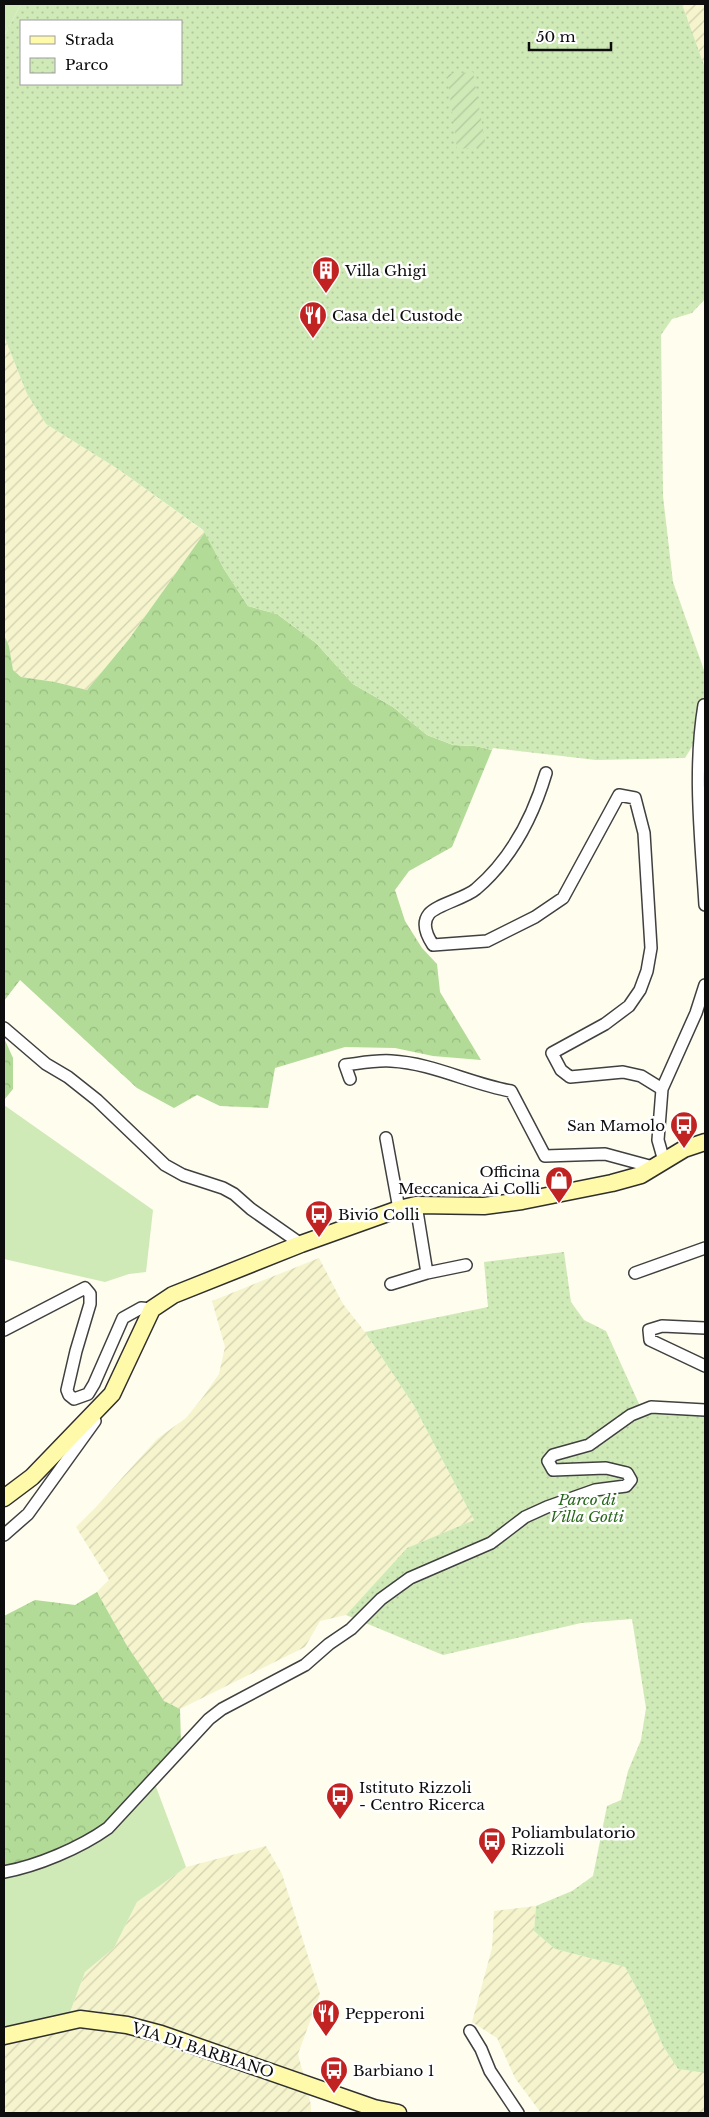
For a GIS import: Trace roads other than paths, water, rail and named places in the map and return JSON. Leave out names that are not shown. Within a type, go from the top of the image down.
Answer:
[{"type":"main road","points":[[4,1498],[32,1477],[112,1394],[152,1309],[173,1295],[301,1244],[399,1209],[416,1205],[484,1206],[522,1201],[612,1183],[641,1175],[684,1149],[705,1142]]},
{"type":"main road","name":"VIA DI BARBIANO","points":[[4,2036],[80,2019],[127,2026],[160,2034],[374,2108],[398,2113]]},
{"type":"street","points":[[704,705],[700,728],[698,793],[705,905]]},
{"type":"street","points":[[546,773],[538,801],[522,833],[496,867],[475,890],[430,913],[425,923],[427,937],[433,946],[487,941],[536,917],[563,898],[619,795],[636,798],[644,833],[651,948],[647,972],[640,990],[629,1006],[605,1024],[552,1053],[561,1070],[570,1078],[622,1072],[641,1076],[662,1089]]},
{"type":"street","points":[[350,1079],[346,1065],[393,1061],[423,1066],[511,1091],[545,1156],[605,1154],[658,1164],[662,1089],[696,1013],[705,985]]},
{"type":"street","points":[[4,1028],[46,1064],[68,1077],[97,1100],[165,1165],[183,1175],[223,1188],[234,1194],[251,1209],[301,1244]]},
{"type":"street","points":[[386,1138],[399,1209]]},
{"type":"street","points":[[416,1205],[427,1273]]},
{"type":"street","points":[[635,1273],[705,1248]]},
{"type":"street","points":[[390,1284],[427,1273],[466,1265]]},
{"type":"street","points":[[4,1330],[85,1288],[90,1294],[90,1304],[67,1390],[68,1395],[74,1399],[88,1394],[108,1357],[123,1318],[141,1308],[152,1309]]},
{"type":"street","points":[[705,1328],[662,1326],[649,1330],[650,1340],[705,1366]]},
{"type":"street","points":[[4,1534],[28,1514],[112,1394]]},
{"type":"street","points":[[4,1872],[15,1870],[93,1839],[108,1828],[209,1719],[222,1709],[305,1665],[329,1644],[351,1629],[381,1599],[410,1578],[491,1543],[525,1518],[547,1507],[595,1490],[626,1486],[631,1480],[627,1472],[606,1468],[553,1470],[548,1461],[553,1455],[588,1445],[632,1415],[651,1407],[705,1410]]},
{"type":"street","points":[[470,2031],[481,2049],[490,2071],[518,2113]]},
{"type":"place","name":"Villa Ghigi","points":[[326,294]]},
{"type":"place","name":"Casa del Custode","points":[[313,339]]},
{"type":"place","name":"San Mamolo","points":[[684,1149]]},
{"type":"place","name":"Officina Meccanica Ai Colli","points":[[559,1204]]},
{"type":"place","name":"Bivio Colli","points":[[319,1238]]},
{"type":"place","name":"Istituto Rizzoli - Centro Ricerca","points":[[340,1820]]},
{"type":"place","name":"Poliambulatorio Rizzoli","points":[[492,1865]]},
{"type":"place","name":"Pepperoni","points":[[326,2037]]},
{"type":"place","name":"Barbiano 1","points":[[334,2094]]},
{"type":"park label","name":"Parco di Villa Gotti","points":[[587,1508]]}]
